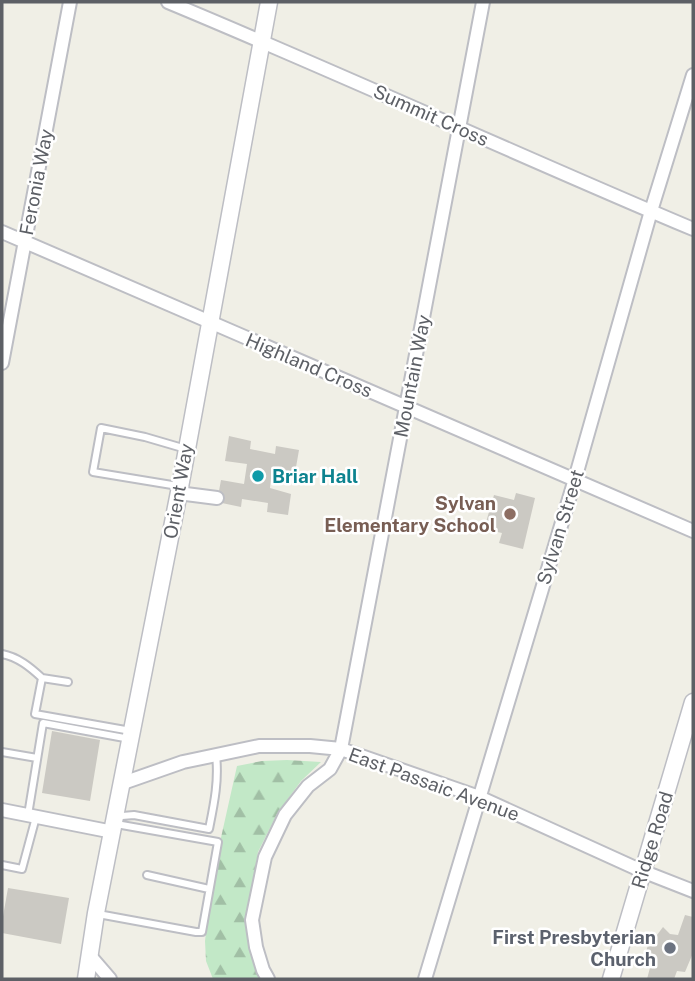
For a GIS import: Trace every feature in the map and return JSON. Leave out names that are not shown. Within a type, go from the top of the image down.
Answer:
[{"type":"street","name":"Feronia Way","points":[[2,362],[70,2]]},
{"type":"street","name":"Summit Cross","points":[[168,2],[693,229]]},
{"type":"street","name":"Orient Way","points":[[86,979],[96,913],[179,490],[269,2]]},
{"type":"street","name":"Mountain Way","points":[[341,749],[482,2]]},
{"type":"street","name":"Sylvan Street","points":[[425,979],[693,75]]},
{"type":"street","name":"Highland Cross","points":[[2,232],[693,531]]},
{"type":"street","points":[[179,490],[217,498]]},
{"type":"street","name":"Ridge Road","points":[[611,979],[693,702]]},
{"type":"street","name":"East Passaic Avenue","points":[[123,783],[183,762],[259,746],[341,749],[479,797],[693,891]]},
{"type":"street","points":[[268,979],[256,947],[252,920],[265,857],[285,815],[308,786],[330,769],[341,749]]},
{"type":"street","points":[[2,810],[114,825]]},
{"type":"street","points":[[90,957],[110,979]]},
{"type":"lane","points":[[179,490],[150,481],[93,472],[101,428],[186,449]]},
{"type":"lane","points":[[2,654],[13,656],[42,678],[68,682]]},
{"type":"lane","points":[[42,678],[35,714],[132,736]]},
{"type":"lane","points":[[2,865],[22,869],[32,815],[43,723],[132,736]]},
{"type":"lane","points":[[2,752],[37,758]]},
{"type":"lane","points":[[114,825],[122,816],[134,815],[209,829],[216,792],[216,755]]},
{"type":"lane","points":[[96,913],[202,932],[218,842],[114,825]]},
{"type":"lane","points":[[147,876],[209,889]]},
{"type":"green space","points":[[287,760],[321,762],[301,781],[277,814],[258,852],[246,923],[248,942],[260,979],[213,979],[206,961],[205,941],[216,860],[237,766]]},
{"type":"building","name":"Briar Hall","points":[[229,436],[251,441],[250,449],[275,454],[276,446],[299,450],[295,473],[272,469],[270,488],[291,494],[288,515],[267,512],[268,503],[242,499],[241,507],[217,502],[221,480],[244,484],[247,464],[225,461]]},
{"type":"building","name":"Sylvan Elementary School","points":[[516,493],[535,498],[523,549],[499,543],[502,533],[484,529],[494,495],[514,500]]},
{"type":"building","points":[[52,731],[100,740],[90,801],[42,793]]},
{"type":"building","points":[[8,888],[69,898],[61,944],[2,933]]},
{"type":"building","name":"First Presbyterian Church","points":[[685,915],[693,917],[693,953],[685,972],[677,971],[674,979],[647,979],[651,964],[643,961],[649,942],[654,944],[663,927],[670,934],[678,935]]},
{"type":"place","name":"Briar Hall","points":[[258,476]]},
{"type":"place","name":"Sylvan Elementary School","points":[[510,514]]},
{"type":"place","name":"First Presbyterian Church","points":[[670,948]]}]
